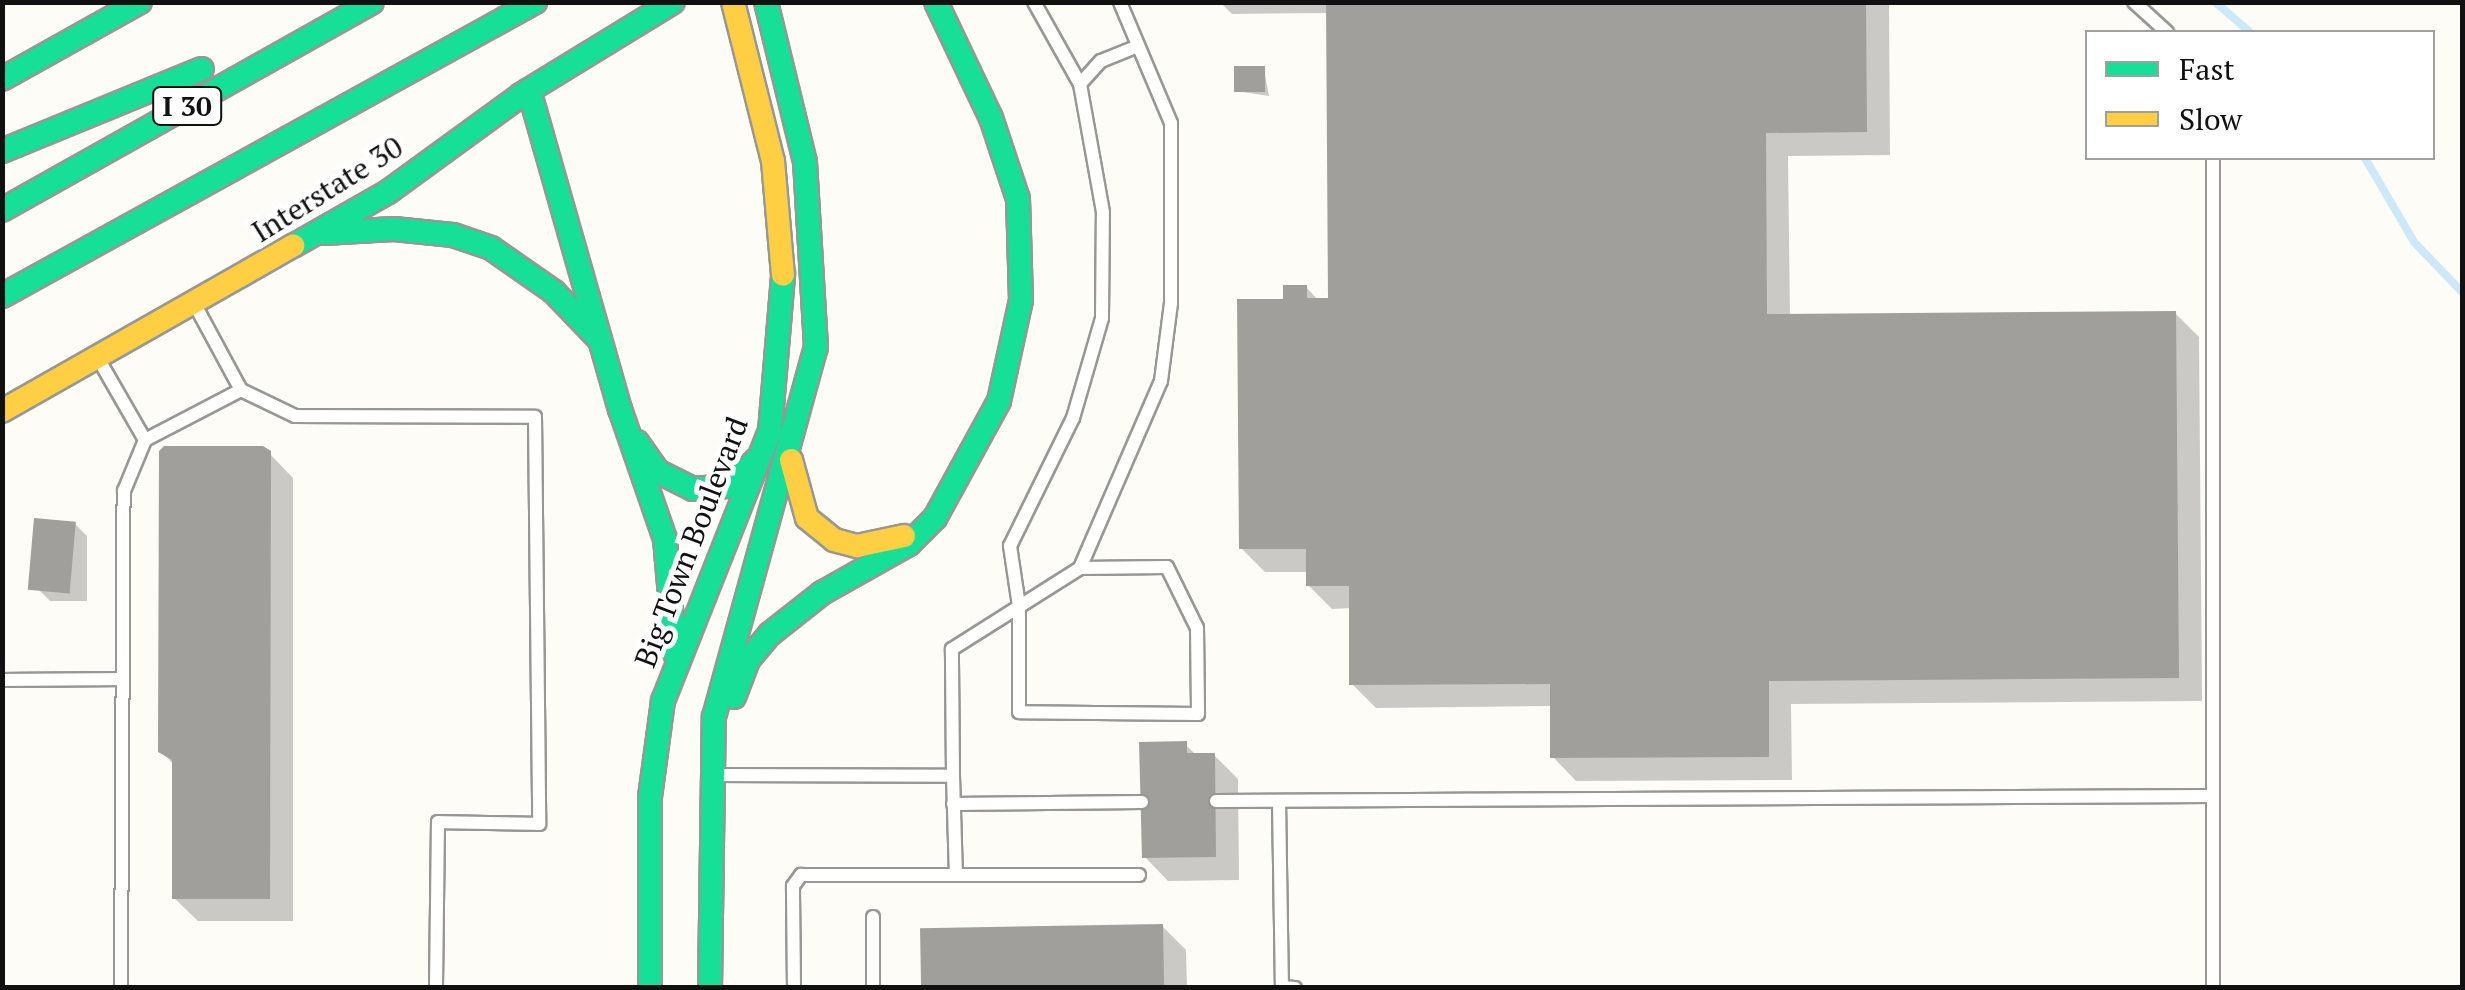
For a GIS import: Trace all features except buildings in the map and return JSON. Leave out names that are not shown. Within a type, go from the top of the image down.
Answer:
[{"type":"main road","points":[[2,80],[140,2]]},
{"type":"main road","points":[[2,151],[362,2]]},
{"type":"main road","name":"I 30","points":[[2,210],[372,2]]},
{"type":"main road","name":"I 30","points":[[2,296],[535,2]]},
{"type":"main road","name":"Interstate 30","points":[[2,411],[318,233],[528,90],[673,2]]},
{"type":"main road","name":"Big Town Boulevard","points":[[710,988],[682,773],[674,665],[770,431],[780,371],[783,274],[773,161],[733,2]]},
{"type":"main road","points":[[682,773],[770,634],[822,593],[910,544],[928,525],[956,490],[1000,401],[1020,300],[1024,248],[1006,158],[936,2]]},
{"type":"main road","name":"Big Town Boulevard","points":[[650,988],[682,773],[725,661],[790,453],[816,347],[805,162],[768,10]]},
{"type":"main road","points":[[528,90],[620,409],[665,540],[676,617],[674,665]]},
{"type":"main road","points":[[318,233],[394,229],[453,235],[491,248],[554,292],[603,342]]},
{"type":"main road","points":[[620,409],[657,472],[693,489],[714,491],[745,477],[770,431]]},
{"type":"main road","points":[[790,453],[798,499],[834,540],[888,543],[928,525]]},
{"type":"lane","points":[[956,875],[952,649],[1019,606],[1080,568],[1167,567],[1198,628],[1198,714],[1019,712],[1019,606],[1010,546],[1073,418],[1102,318],[1104,227],[1080,84],[1034,2]]},
{"type":"lane","points":[[1080,568],[1161,381],[1171,303],[1171,123],[1120,2]]},
{"type":"lane","points":[[2134,2],[2165,30]]},
{"type":"lane","points":[[1080,84],[1102,61],[1138,46]]},
{"type":"lane","points":[[2212,160],[2213,988]]},
{"type":"lane","points":[[194,303],[241,390],[294,416],[534,417],[540,824],[438,822],[436,988]]},
{"type":"lane","points":[[98,357],[144,440]]},
{"type":"lane","points":[[120,988],[124,491],[144,440],[241,390]]},
{"type":"lane","points":[[2,680],[122,679]]},
{"type":"lane","points":[[682,773],[952,776]]},
{"type":"lane","points":[[1216,801],[2211,796]]},
{"type":"lane","points":[[1280,801],[1282,988],[1296,988]]},
{"type":"lane","points":[[953,804],[1142,802]]},
{"type":"lane","points":[[794,988],[793,886],[801,875],[1139,875]]},
{"type":"lane","points":[[873,917],[874,988]]},
{"type":"waterway","points":[[2215,2],[2248,30]]},
{"type":"waterway","points":[[2366,160],[2414,242],[2462,292]]},
{"type":"traffic: fast","points":[[2,79],[140,2]]},
{"type":"traffic: fast","points":[[2,210],[372,2]]},
{"type":"traffic: fast","points":[[2,296],[535,2]]},
{"type":"traffic: fast","points":[[293,246],[388,192],[521,95],[673,2]]},
{"type":"traffic: fast","points":[[710,988],[714,717],[816,347],[805,162],[766,2]]},
{"type":"traffic: fast","points":[[734,697],[748,660],[770,634],[822,593],[909,544],[935,518],[999,401],[1021,300],[1018,199],[991,118],[936,2]]},
{"type":"traffic: fast","points":[[2,151],[202,69]]},
{"type":"traffic: fast","points":[[529,90],[620,409],[665,539],[675,654]]},
{"type":"traffic: fast","points":[[324,233],[394,229],[453,235],[491,248],[554,292],[600,340]]},
{"type":"traffic: fast","points":[[650,988],[650,797],[663,701],[770,431],[783,275]]},
{"type":"traffic: fast","points":[[637,442],[657,471],[693,489],[731,486],[757,459]]},
{"type":"traffic: slow","points":[[733,2],[773,161],[783,275]]},
{"type":"traffic: slow","points":[[2,411],[293,246]]},
{"type":"traffic: slow","points":[[791,460],[807,518],[834,540],[857,546],[904,536]]}]
